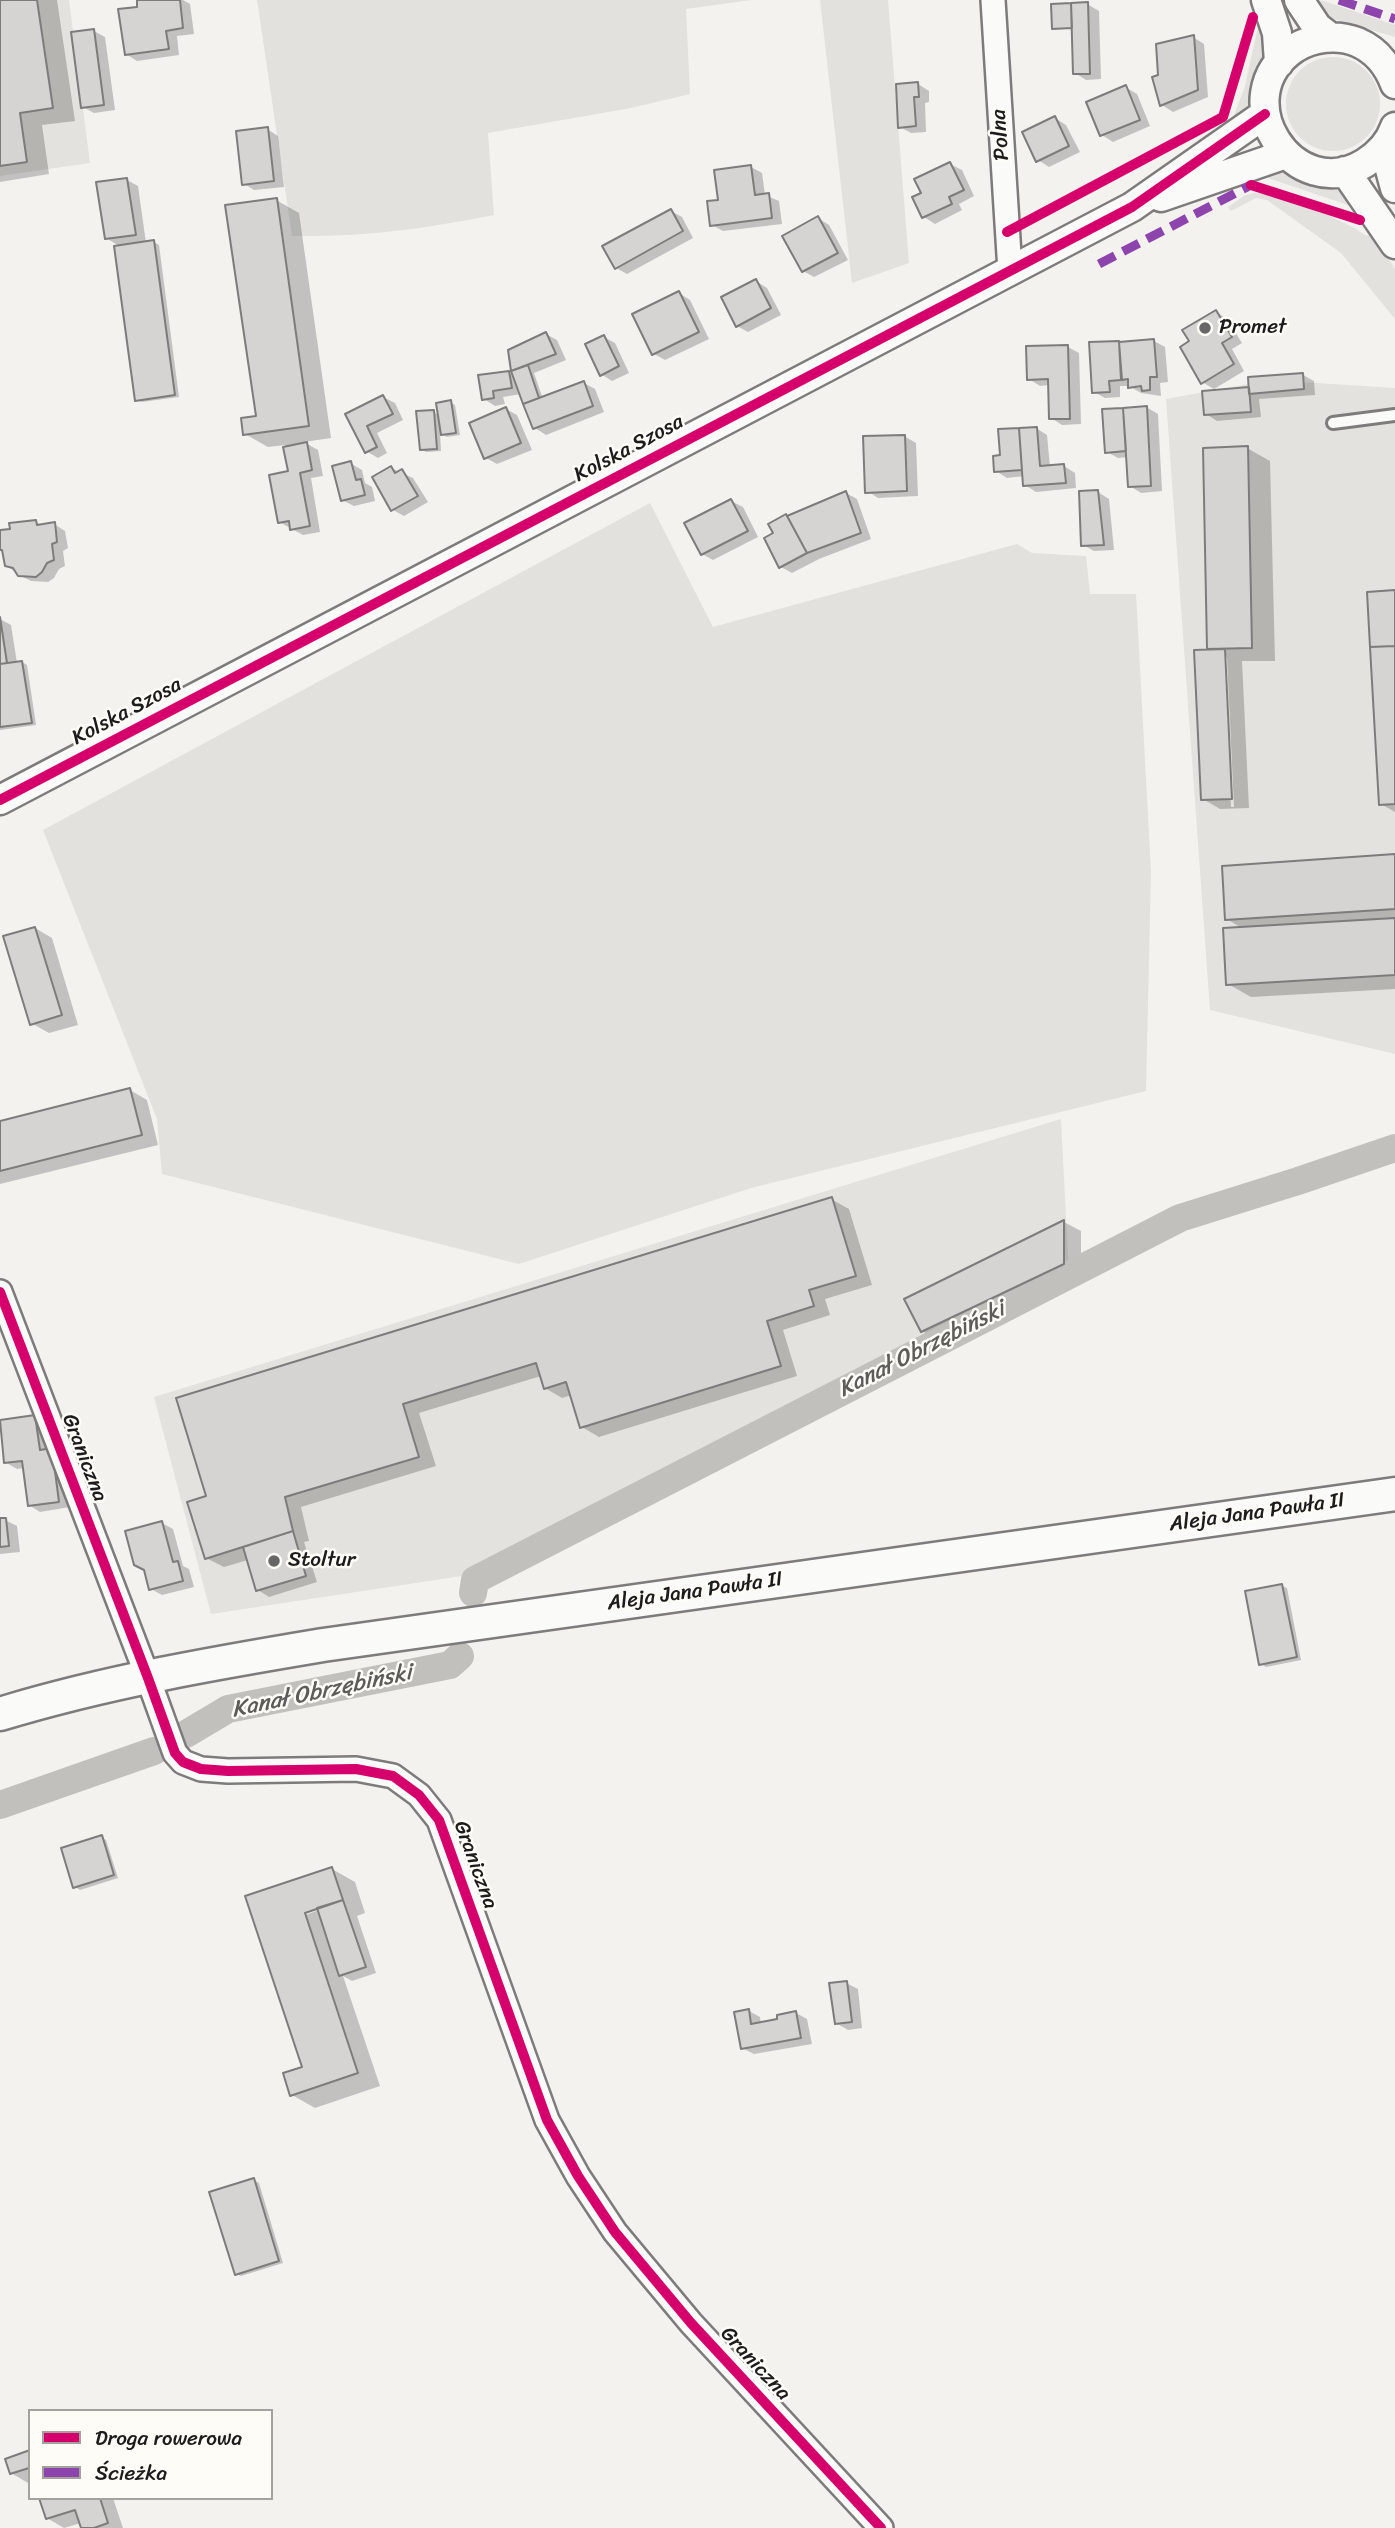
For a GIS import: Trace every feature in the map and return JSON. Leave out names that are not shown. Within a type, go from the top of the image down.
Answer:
[{"type":"main road","name":"Aleja Jana Pawła II","points":[[0,1714],[56,1697],[239,1659],[323,1645],[1395,1494]]},
{"type":"street","name":"Polna","points":[[993,0],[1010,271]]},
{"type":"street","points":[[1266,0],[1277,33],[1279,63]]},
{"type":"street","points":[[1299,0],[1317,27],[1330,37]]},
{"type":"street","points":[[1389,137],[1360,166],[1345,171],[1314,170],[1298,164],[1272,136],[1265,114],[1266,87],[1279,63],[1301,44],[1330,37],[1356,42],[1387,53],[1395,84]]},
{"type":"street","name":"Kolska Szosa","points":[[0,800],[1132,207],[1265,114]]},
{"type":"street","points":[[1389,137],[1395,188]]},
{"type":"street","name":"Kolska Szosa","points":[[1132,207],[1286,154]]},
{"type":"street","points":[[1345,171],[1395,244]]},
{"type":"street","name":"Graniczna","points":[[0,1292],[148,1678],[174,1753],[183,1762],[201,1769],[356,1769],[393,1776],[419,1795],[439,1821],[547,2120],[578,2176],[615,2232],[691,2323],[881,2528]]},
{"type":"lane","points":[[1333,423],[1395,415]]},
{"type":"shaded area","points":[[0,0],[69,0],[90,163],[0,176]]},
{"type":"shaded area","points":[[257,0],[751,0],[686,9],[690,94],[631,108],[488,133],[494,215],[394,231],[292,236]]},
{"type":"shaded area","points":[[820,0],[888,0],[909,263],[852,283]]},
{"type":"shaded area","points":[[1311,0],[1324,1],[1395,25],[1395,37],[1334,19]]},
{"type":"shaded area","points":[[1259,22],[1267,34],[1262,69],[1250,102],[1236,120],[1233,118],[1245,86]]},
{"type":"shaded area","points":[[1333,57],[1351,60],[1366,71],[1377,86],[1380,104],[1377,122],[1366,137],[1351,148],[1333,151],[1315,148],[1300,137],[1289,122],[1286,104],[1289,86],[1300,71],[1315,60]]},
{"type":"shaded area","points":[[1268,169],[1291,172],[1327,184],[1347,197],[1355,206],[1261,174]]},
{"type":"shaded area","points":[[1254,193],[1280,197],[1312,208],[1367,236],[1371,232],[1395,269],[1395,319],[1341,253],[1267,200],[1256,198],[1231,211],[1228,207]]},
{"type":"shaded area","points":[[1270,380],[1395,388],[1395,1054],[1210,1010],[1166,399]]},
{"type":"shaded area","points":[[650,503],[713,627],[1017,544],[1032,553],[1086,556],[1090,594],[1136,594],[1151,871],[1146,1091],[751,1188],[519,1264],[162,1174],[157,1119],[43,830]]},
{"type":"shaded area","points":[[1061,1119],[1069,1275],[475,1574],[211,1614],[154,1397]]},
{"type":"building","points":[[0,0],[37,0],[53,108],[20,113],[27,162],[0,166]]},
{"type":"building","points":[[137,0],[180,0],[183,28],[166,31],[169,49],[125,55],[118,9],[137,7]]},
{"type":"building","points":[[1088,2],[1090,74],[1073,74],[1071,3]]},
{"type":"building","points":[[1071,3],[1072,28],[1052,29],[1051,4]]},
{"type":"building","points":[[94,29],[104,105],[81,108],[71,32]]},
{"type":"building","points":[[1194,35],[1198,90],[1160,106],[1152,77],[1158,75],[1156,44]]},
{"type":"building","points":[[918,82],[919,97],[914,97],[916,126],[898,128],[896,84]]},
{"type":"building","points":[[1126,85],[1140,120],[1100,136],[1086,102]]},
{"type":"building","points":[[1055,116],[1069,146],[1036,162],[1022,132]]},
{"type":"building","points":[[268,127],[274,181],[242,185],[236,131]]},
{"type":"building","points":[[950,162],[964,190],[949,197],[952,204],[922,218],[912,197],[921,193],[914,179]]},
{"type":"building","points":[[751,165],[755,195],[769,193],[772,218],[710,226],[707,201],[718,200],[714,170]]},
{"type":"building","points":[[127,178],[136,235],[105,239],[96,182]]},
{"type":"building","points":[[277,198],[309,426],[243,435],[241,418],[256,416],[225,205]]},
{"type":"building","points":[[671,209],[683,231],[615,269],[602,246]]},
{"type":"building","points":[[818,216],[838,253],[802,272],[782,236]]},
{"type":"building","points":[[154,240],[175,395],[135,401],[114,246]]},
{"type":"building","points":[[756,279],[771,308],[736,327],[721,297]]},
{"type":"building","points":[[679,291],[699,332],[652,355],[632,314]]},
{"type":"building","points":[[1216,310],[1232,337],[1222,343],[1234,364],[1201,384],[1180,347],[1189,341],[1182,330]]},
{"type":"building","points":[[546,332],[556,354],[511,371],[508,350]]},
{"type":"building","points":[[604,335],[619,366],[600,376],[585,344]]},
{"type":"building","points":[[1154,339],[1157,377],[1150,377],[1150,390],[1142,391],[1141,386],[1128,388],[1128,379],[1122,380],[1119,342]]},
{"type":"building","points":[[1119,341],[1121,380],[1109,381],[1110,392],[1092,393],[1089,342]]},
{"type":"building","points":[[1068,345],[1070,419],[1049,419],[1048,379],[1027,380],[1026,346]]},
{"type":"building","points":[[528,365],[539,398],[523,404],[511,371]]},
{"type":"building","points":[[509,371],[512,388],[493,391],[494,398],[482,400],[478,375]]},
{"type":"building","points":[[1303,373],[1304,389],[1249,394],[1248,377]]},
{"type":"building","points":[[584,381],[593,406],[533,429],[523,404]]},
{"type":"building","points":[[1249,387],[1251,412],[1204,415],[1202,391]]},
{"type":"building","points":[[383,395],[393,414],[367,426],[377,447],[365,453],[345,414]]},
{"type":"building","points":[[451,400],[456,433],[441,435],[436,403]]},
{"type":"building","points":[[1147,406],[1151,486],[1128,487],[1123,408]]},
{"type":"building","points":[[506,407],[521,443],[484,459],[469,423]]},
{"type":"building","points":[[1123,408],[1126,451],[1105,453],[1102,409]]},
{"type":"building","points":[[434,410],[437,449],[420,450],[416,411]]},
{"type":"building","points":[[1037,427],[1040,466],[1064,464],[1066,483],[1023,486],[1019,428]]},
{"type":"building","points":[[1019,428],[1022,470],[994,472],[993,456],[1000,455],[998,429]]},
{"type":"building","points":[[905,435],[907,491],[865,493],[863,436]]},
{"type":"building","points":[[307,442],[312,470],[300,473],[310,526],[290,530],[289,521],[278,523],[269,475],[288,471],[283,447]]},
{"type":"building","points":[[1248,446],[1252,648],[1207,649],[1203,448]]},
{"type":"building","points":[[351,461],[356,480],[361,479],[365,495],[341,501],[332,466]]},
{"type":"building","points":[[391,466],[395,473],[402,469],[418,496],[391,511],[372,477]]},
{"type":"building","points":[[1098,490],[1104,545],[1081,546],[1079,491]]},
{"type":"building","points":[[846,491],[861,533],[807,553],[787,516]]},
{"type":"building","points":[[731,499],[748,531],[701,555],[684,523]]},
{"type":"building","points":[[786,514],[807,553],[779,568],[764,538],[773,533],[768,524]]},
{"type":"building","points":[[36,520],[37,525],[55,522],[57,542],[52,544],[54,560],[47,563],[36,577],[18,576],[13,568],[5,566],[0,550],[0,530],[10,529],[9,523]]},
{"type":"building","points":[[1395,590],[1395,646],[1370,647],[1367,592]]},
{"type":"building","points":[[0,617],[7,663],[0,664]]},
{"type":"building","points":[[1395,646],[1395,804],[1379,805],[1370,647]]},
{"type":"building","points":[[1225,649],[1232,799],[1201,800],[1194,650]]},
{"type":"building","points":[[22,661],[32,723],[0,727],[0,664]]},
{"type":"building","points":[[1395,854],[1395,909],[1225,920],[1222,866]]},
{"type":"building","points":[[1395,918],[1395,975],[1226,985],[1223,928]]},
{"type":"building","points":[[35,927],[62,1015],[30,1025],[3,936]]},
{"type":"building","points":[[130,1088],[142,1135],[0,1171],[0,1121]]},
{"type":"building","points":[[832,1197],[856,1276],[809,1290],[814,1306],[767,1321],[781,1366],[580,1428],[566,1382],[544,1389],[536,1363],[403,1404],[419,1457],[285,1497],[293,1531],[205,1559],[187,1502],[206,1496],[176,1398]]},
{"type":"building","points":[[1064,1220],[1064,1264],[921,1332],[904,1299]]},
{"type":"building","points":[[35,1415],[40,1450],[52,1448],[59,1502],[28,1506],[22,1461],[4,1463],[0,1420]]},
{"type":"building","points":[[0,1518],[6,1518],[9,1546],[0,1547]]},
{"type":"building","points":[[162,1521],[173,1562],[178,1561],[183,1581],[149,1590],[144,1570],[134,1565],[125,1531]]},
{"type":"building","name":"Stoltur","points":[[293,1531],[306,1576],[256,1591],[243,1547]]},
{"type":"building","points":[[1282,1584],[1297,1657],[1259,1665],[1245,1591]]},
{"type":"building","points":[[102,1835],[114,1875],[73,1888],[61,1848]]},
{"type":"building","points":[[332,1867],[343,1900],[305,1913],[358,2073],[290,2096],[283,2073],[302,2067],[245,1896]]},
{"type":"building","points":[[343,1900],[366,1967],[339,1976],[317,1908]]},
{"type":"building","points":[[847,1981],[852,2022],[835,2024],[829,1983]]},
{"type":"building","points":[[749,2009],[751,2024],[777,2019],[777,2015],[796,2011],[801,2038],[741,2049],[734,2012]]},
{"type":"building","points":[[254,2178],[279,2261],[235,2275],[209,2192]]},
{"type":"building","points":[[28,2451],[28,2468],[10,2474],[5,2459]]},
{"type":"building","points":[[40,2500],[101,2500],[108,2523],[94,2528],[81,2528],[75,2510],[46,2519]]},
{"type":"waterway","name":"Kanał Obrzębiński","points":[[473,1593],[475,1580],[1180,1218],[1395,1148]]},
{"type":"waterway","name":"Kanał Obrzębiński","points":[[186,1734],[228,1709],[450,1665],[460,1656]]},
{"type":"waterway","name":"Kanał Obrzębiński","points":[[0,1805],[154,1751]]},
{"type":"marked path","points":[[1339,0],[1395,19]]},
{"type":"marked path","points":[[1099,264],[1251,185],[1257,187]]},
{"type":"cycle path","points":[[1007,232],[1223,117],[1253,17]]},
{"type":"cycle path","points":[[0,800],[1132,207],[1265,114]]},
{"type":"cycle path","points":[[1251,185],[1360,220]]},
{"type":"cycle path","points":[[0,1292],[175,1753],[183,1762],[201,1769],[356,1769],[393,1776],[419,1795],[439,1820],[547,2120],[578,2176],[615,2232],[691,2323],[881,2528]]},
{"type":"place","name":"Promet","points":[[1205,328]]},
{"type":"place","name":"Stoltur","points":[[274,1561]]}]
